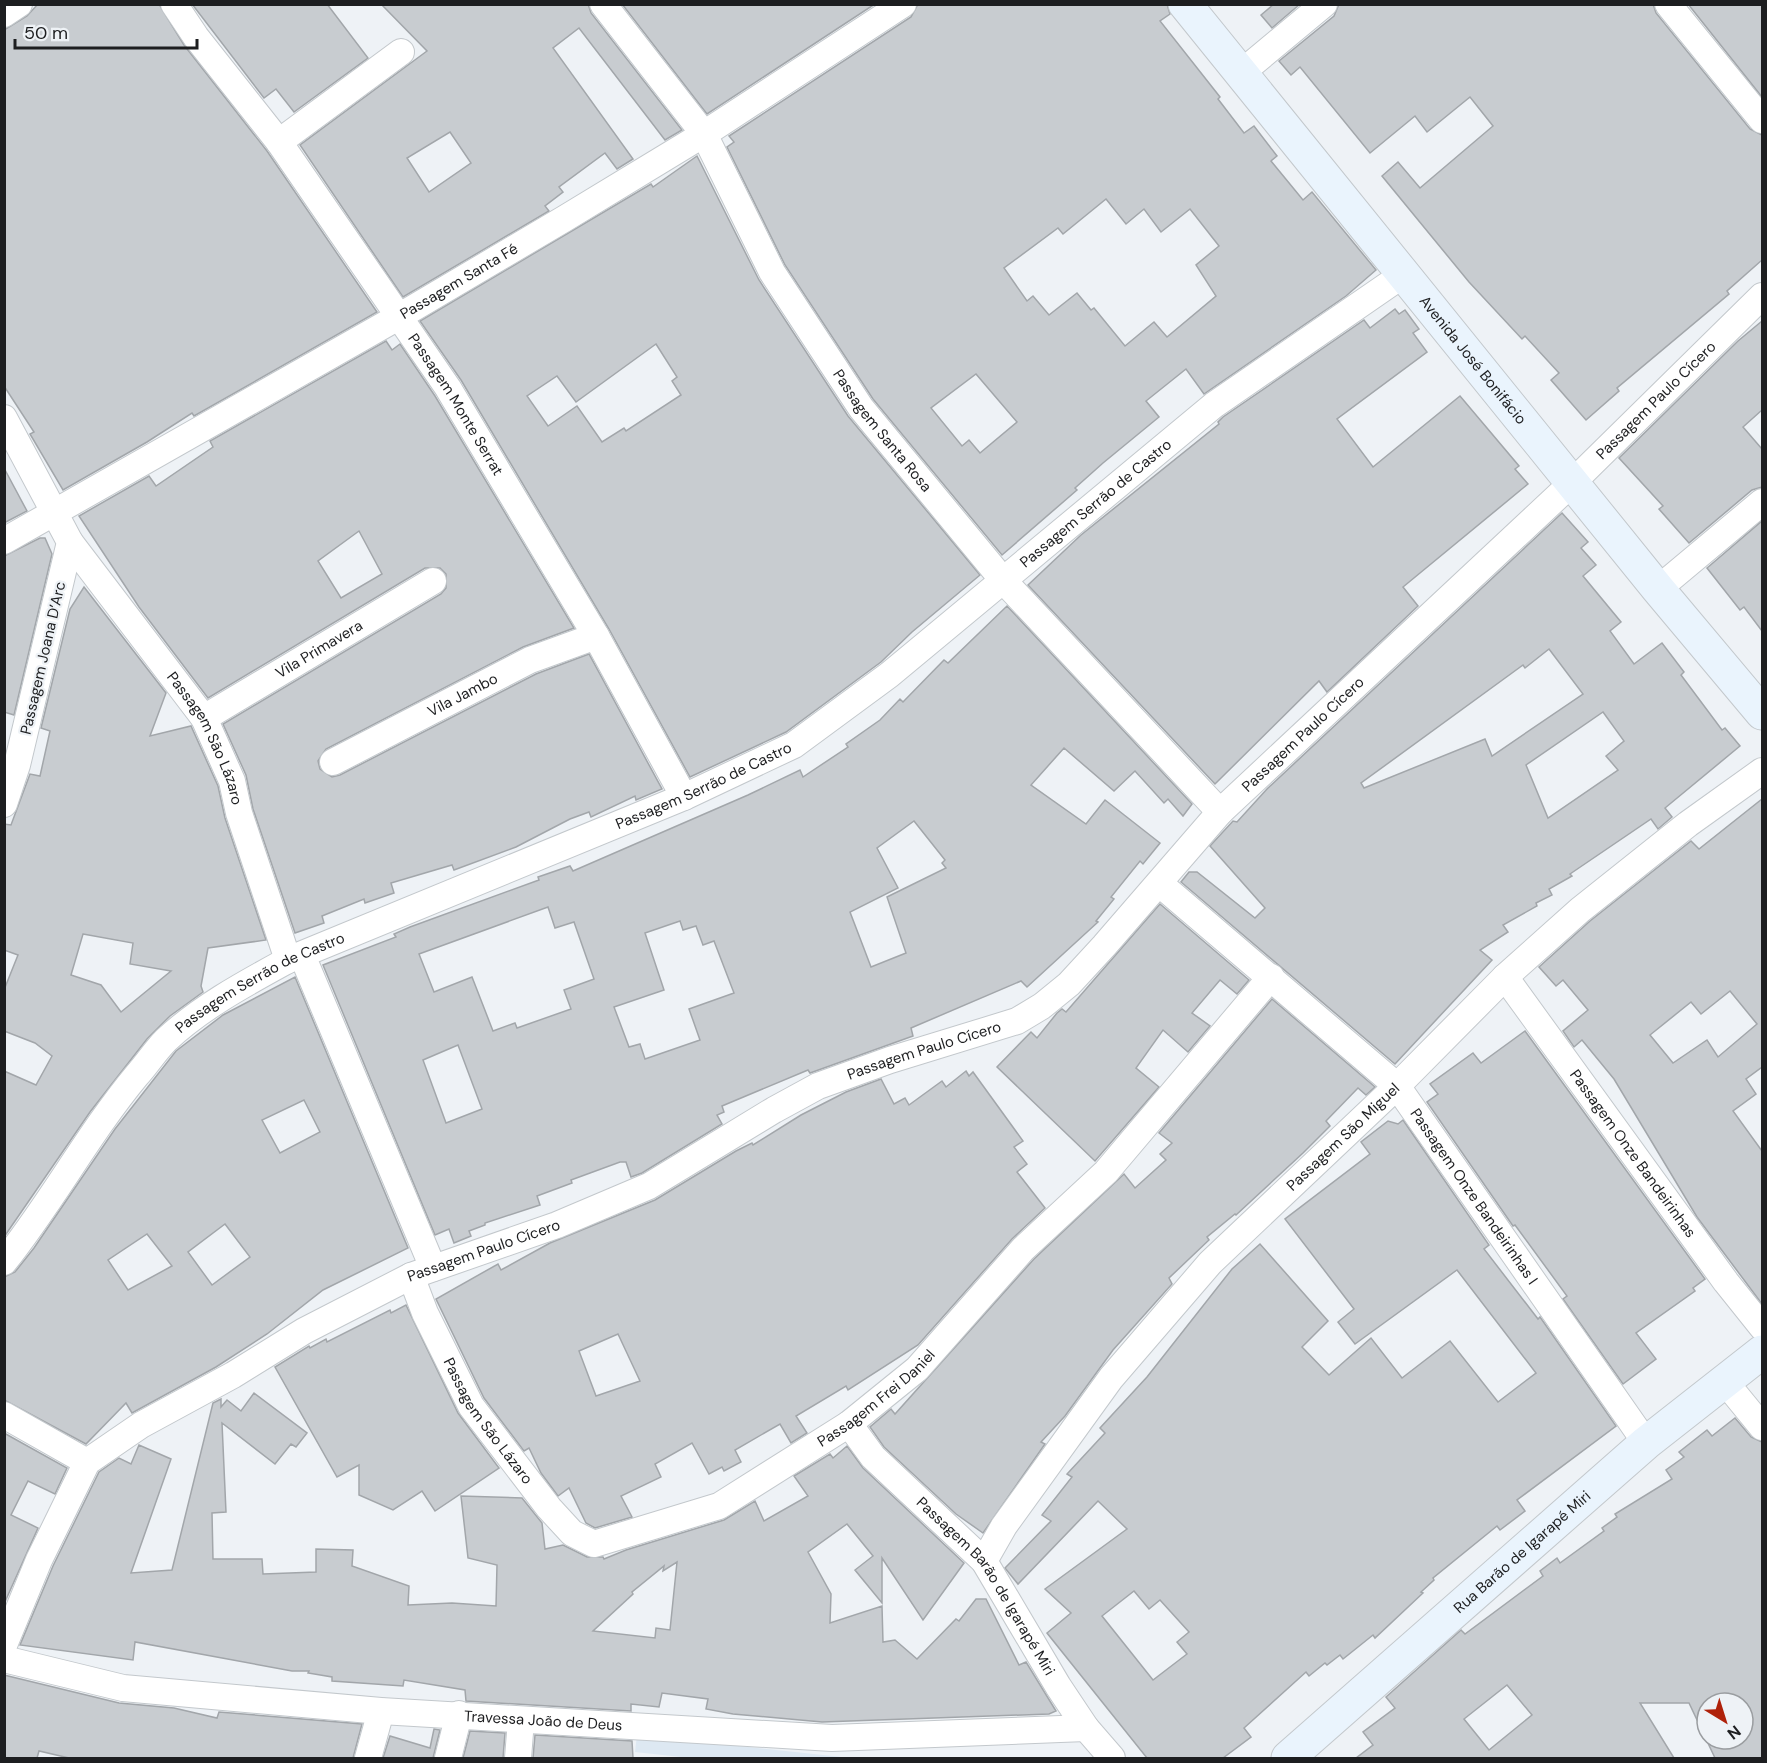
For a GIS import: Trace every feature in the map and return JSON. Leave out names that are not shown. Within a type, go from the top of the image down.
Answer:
[{"type":"main road","name":"Avenida José Bonifácio","points":[[1185,4],[1658,589],[1762,713]]},
{"type":"main road","name":"Rua Barão de Igarapé Miri","points":[[1288,1758],[1646,1443],[1726,1383],[1762,1352]]},
{"type":"street","points":[[4,14],[19,4]]},
{"type":"street","name":"Passagem Monte Serrat","points":[[174,4],[196,38],[279,142],[448,388],[596,636],[684,797]]},
{"type":"street","name":"Passagem Santa Rosa","points":[[603,4],[704,134],[772,272],[861,408],[1002,579],[1220,812]]},
{"type":"street","name":"Passagem Santa Fé","points":[[4,541],[400,316],[704,134],[903,4]]},
{"type":"street","points":[[1241,73],[1324,4]]},
{"type":"street","points":[[1668,4],[1762,120]]},
{"type":"street","points":[[279,142],[400,52]]},
{"type":"street","name":"Passagem Serrão de Castro","points":[[4,1262],[60,1186],[120,1096],[156,1051],[167,1039],[240,986],[295,957],[684,797],[794,745],[889,675],[1002,579],[1215,405],[1404,274]]},
{"type":"street","name":"Passagem Paulo Cícero","points":[[4,1645],[39,1560],[87,1462],[141,1425],[233,1375],[304,1331],[422,1272],[557,1225],[649,1186],[818,1086],[1017,1021],[1042,1006],[1068,984],[1160,884],[1220,812],[1572,483],[1762,296]]},
{"type":"street","points":[[4,418],[70,542]]},
{"type":"street","points":[[1658,589],[1762,502]]},
{"type":"street","name":"Passagem São Lázaro","points":[[70,542],[204,718],[232,781],[239,813],[422,1272],[425,1313],[471,1406],[549,1508],[573,1533],[594,1544]]},
{"type":"street","name":"Passagem Joana D’Arc","points":[[4,804],[17,765],[70,542]]},
{"type":"street","name":"Vila Primavera","points":[[204,718],[433,582]]},
{"type":"street","name":"Vila Jambo","points":[[333,762],[530,660],[596,636]]},
{"type":"street","name":"Passagem São Miguel","points":[[984,1561],[1005,1526],[1112,1378],[1178,1298],[1236,1238],[1397,1086],[1504,977],[1598,895],[1688,824],[1762,771]]},
{"type":"street","name":"Passagem Onze Bandeirinhas I","points":[[1160,884],[1271,976],[1397,1086],[1646,1443]]},
{"type":"street","name":"Passagem Frei Daniel","points":[[594,1544],[719,1506],[849,1424],[917,1369],[1023,1249],[1106,1172],[1271,976]]},
{"type":"street","name":"Passagem Onze Bandeirinhas","points":[[1504,977],[1726,1282],[1762,1327]]},
{"type":"street","points":[[1726,1383],[1762,1427]]},
{"type":"street","points":[[4,1415],[87,1462]]},
{"type":"street","name":"Passagem Barão de Igarapé Miri","points":[[849,1424],[873,1457],[984,1561],[1058,1686],[1086,1728],[1112,1758]]},
{"type":"street","name":"Travessa João de Deus","points":[[4,1659],[123,1688],[381,1711],[832,1738],[1086,1728]]},
{"type":"street","points":[[368,1758],[381,1711]]},
{"type":"street","points":[[448,1758],[459,1714]]},
{"type":"street","points":[[519,1758],[521,1719]]},
{"type":"shaded area","points":[[637,1735],[851,1758],[690,1758],[635,1752]]},
{"type":"building","points":[[38,4],[159,4],[184,45],[267,151],[377,312],[194,416],[192,413],[147,442],[63,490],[30,434],[34,432],[4,386],[4,30],[27,16]]},
{"type":"building","points":[[192,4],[327,4],[368,58],[294,112],[276,89],[264,98]]},
{"type":"building","points":[[381,4],[588,4],[591,13],[682,130],[665,140],[579,28],[553,48],[633,159],[617,169],[605,153],[559,187],[563,192],[545,206],[549,211],[403,297],[300,145],[427,51]],"holes":[[[450,132],[471,163],[429,192],[407,158]]]},
{"type":"building","points":[[622,4],[875,4],[707,114]]},
{"type":"building","points":[[918,4],[1167,4],[1170,14],[1160,21],[1220,97],[1218,99],[1244,133],[1254,126],[1277,156],[1271,161],[1303,200],[1312,192],[1376,270],[1346,296],[1204,394],[1186,369],[1146,401],[1159,417],[1103,463],[1075,488],[1077,490],[1002,555],[873,399],[785,265],[727,147],[734,142],[729,136],[911,17]],"holes":[[[1106,199],[1126,224],[1144,209],[1161,232],[1190,209],[1219,246],[1196,265],[1216,296],[1167,337],[1154,322],[1125,346],[1094,308],[1091,310],[1077,293],[1049,315],[1033,296],[1027,301],[1004,268],[1058,228],[1063,234]],[[976,374],[1017,422],[980,453],[969,440],[962,446],[931,408]]]},
{"type":"building","points":[[1274,4],[1300,4],[1272,28],[1261,15]]},
{"type":"building","points":[[1339,4],[1653,4],[1656,13],[1750,129],[1762,135],[1762,260],[1727,291],[1729,294],[1617,388],[1619,391],[1586,420],[1551,380],[1559,373],[1525,336],[1522,339],[1469,282],[1382,176],[1398,162],[1420,188],[1493,126],[1470,97],[1427,132],[1415,116],[1370,153],[1300,67],[1291,75],[1279,61],[1334,16]]},
{"type":"building","points":[[1688,4],[1762,4],[1762,97]]},
{"type":"building","points":[[697,156],[759,280],[848,416],[980,575],[912,632],[881,662],[786,732],[690,777],[609,629],[461,380],[420,321],[651,184],[653,187]],"holes":[[[656,344],[677,377],[672,381],[681,395],[626,431],[624,428],[602,442],[577,406],[548,426],[527,396],[557,376],[576,402]]]},
{"type":"building","points":[[1395,309],[1399,314],[1405,310],[1419,329],[1413,333],[1427,352],[1337,419],[1373,467],[1460,396],[1519,466],[1515,469],[1528,484],[1403,587],[1418,606],[1327,692],[1319,681],[1215,784],[1028,585],[1081,535],[1219,424],[1218,422],[1223,417],[1364,320],[1370,328]]},
{"type":"building","points":[[1762,321],[1762,410],[1743,427],[1762,449],[1762,487],[1752,490],[1689,543],[1659,509],[1663,506],[1619,458],[1738,341]]},
{"type":"building","points":[[386,341],[392,350],[400,344],[435,396],[574,628],[523,647],[326,749],[318,761],[320,769],[332,777],[340,775],[536,674],[589,654],[662,789],[636,800],[635,796],[591,817],[589,812],[570,819],[516,847],[454,870],[452,865],[391,883],[394,893],[365,903],[364,899],[322,916],[324,923],[295,933],[253,809],[246,775],[223,724],[441,594],[446,588],[446,574],[440,568],[425,568],[208,698],[139,607],[79,516],[149,476],[156,486],[213,447],[210,441]],"holes":[[[359,531],[382,574],[341,598],[318,561]]]},
{"type":"building","points":[[4,468],[27,511],[4,523]]},
{"type":"building","points":[[1562,513],[1588,542],[1581,548],[1596,565],[1583,576],[1621,622],[1610,631],[1634,664],[1662,643],[1684,672],[1681,675],[1722,730],[1725,728],[1740,746],[1665,808],[1672,817],[1658,829],[1651,819],[1570,874],[1572,876],[1549,889],[1552,895],[1536,903],[1537,906],[1503,925],[1508,932],[1480,950],[1492,960],[1395,1064],[1181,882],[1189,872],[1197,872],[1255,918],[1265,908],[1210,846],[1233,821],[1237,822],[1267,789]],"holes":[[[1549,649],[1583,694],[1492,756],[1485,739],[1364,788],[1361,783],[1523,665],[1525,668]],[[1603,712],[1624,741],[1606,756],[1618,770],[1548,818],[1526,765]]]},
{"type":"building","points":[[1762,521],[1762,631],[1744,607],[1740,610],[1707,568]]},
{"type":"building","points":[[40,538],[45,538],[52,554],[14,715],[4,712],[4,556]]},
{"type":"building","points":[[84,587],[166,693],[150,736],[191,726],[218,786],[225,818],[266,940],[208,948],[201,986],[203,992],[170,1016],[147,1039],[90,1112],[4,1237],[4,1071],[36,1085],[52,1056],[35,1043],[4,1031],[4,990],[18,955],[4,950],[4,824],[11,825],[30,774],[40,776],[50,731],[41,728],[70,609]],"holes":[[[83,934],[133,943],[130,964],[171,971],[121,1012],[101,985],[71,975]]]},
{"type":"building","points":[[1007,606],[1192,804],[1183,816],[1168,799],[1164,803],[1135,771],[1114,791],[1064,748],[1031,785],[1086,824],[1105,800],[1160,843],[1143,864],[1140,861],[1111,897],[1114,899],[1096,921],[1098,922],[1027,987],[1021,981],[911,1028],[913,1036],[810,1073],[808,1070],[722,1106],[724,1112],[717,1115],[722,1124],[642,1173],[631,1177],[626,1162],[620,1162],[571,1180],[572,1183],[537,1196],[540,1205],[485,1223],[469,1231],[471,1236],[454,1243],[449,1229],[435,1235],[323,965],[396,937],[394,934],[410,927],[539,880],[538,877],[570,866],[573,871],[800,770],[803,777],[848,747],[846,744],[880,720],[900,699],[903,702],[944,660],[948,663]],"holes":[[[914,821],[945,860],[942,863],[946,868],[887,897],[906,953],[871,967],[850,912],[898,888],[877,848]],[[548,907],[555,928],[574,922],[594,979],[564,990],[571,1009],[517,1028],[515,1023],[493,1031],[472,977],[434,992],[419,954]],[[680,921],[683,930],[696,926],[703,945],[714,941],[734,993],[689,1009],[700,1040],[645,1059],[640,1044],[629,1047],[614,1007],[664,990],[645,933]],[[458,1045],[482,1109],[446,1123],[423,1060]]]},
{"type":"building","points":[[1762,799],[1762,1067],[1746,1079],[1756,1094],[1733,1111],[1762,1151],[1762,1304],[1697,1217],[1614,1079],[1582,1040],[1574,1047],[1563,1031],[1588,1010],[1563,980],[1556,986],[1539,967],[1590,921],[1691,841],[1699,849]],"holes":[[[1730,991],[1757,1024],[1718,1057],[1707,1040],[1673,1063],[1650,1035],[1691,1002],[1701,1014]]]},
{"type":"building","points":[[1160,904],[1249,980],[1237,994],[1220,980],[1192,1013],[1210,1026],[1188,1052],[1163,1030],[1136,1068],[1159,1087],[1095,1161],[997,1067],[1031,1032],[1037,1038],[1057,1013],[1062,1009],[1066,1012]]},
{"type":"building","points":[[295,977],[408,1248],[323,1290],[267,1334],[216,1367],[132,1413],[126,1403],[86,1444],[4,1400],[4,1277],[15,1272],[34,1248],[115,1129],[176,1051],[223,1015]],"holes":[[[304,1100],[320,1132],[280,1153],[262,1120]],[[225,1224],[250,1257],[212,1285],[188,1252]],[[147,1234],[172,1266],[128,1290],[108,1260]]]},
{"type":"building","points":[[1272,999],[1375,1087],[1366,1095],[1358,1088],[1326,1121],[1330,1126],[1236,1215],[1207,1237],[1209,1240],[1169,1278],[1172,1284],[1113,1350],[1065,1416],[1041,1442],[1045,1444],[983,1533],[956,1514],[884,1447],[870,1427],[891,1409],[895,1414],[1034,1259],[1124,1174],[1135,1188],[1166,1160],[1160,1154],[1172,1143],[1159,1133]]},
{"type":"building","points":[[1525,1031],[1705,1279],[1693,1288],[1695,1291],[1636,1333],[1656,1359],[1623,1384],[1563,1299],[1567,1296],[1515,1225],[1513,1226],[1427,1102],[1438,1094],[1430,1084],[1473,1053],[1481,1063]]},
{"type":"building","points":[[966,1071],[969,1076],[973,1072],[1023,1141],[1014,1147],[1027,1164],[1017,1172],[1045,1208],[1012,1239],[918,1345],[848,1390],[846,1386],[796,1416],[807,1433],[791,1443],[780,1424],[735,1450],[741,1462],[724,1471],[722,1467],[709,1474],[692,1443],[655,1464],[661,1477],[621,1496],[632,1517],[595,1528],[586,1523],[569,1488],[558,1496],[541,1473],[529,1448],[524,1451],[484,1398],[436,1299],[498,1264],[501,1270],[550,1243],[655,1200],[736,1151],[752,1143],[753,1145],[801,1115],[846,1092],[881,1079],[894,1104],[905,1098],[909,1105],[942,1081],[946,1087]],"holes":[[[618,1334],[640,1381],[596,1396],[579,1351]]]},
{"type":"building","points":[[1403,1120],[1489,1245],[1484,1249],[1538,1319],[1540,1317],[1616,1426],[1517,1500],[1525,1511],[1500,1530],[1497,1526],[1433,1578],[1434,1580],[1421,1592],[1423,1593],[1375,1638],[1373,1635],[1343,1659],[1340,1655],[1309,1676],[1306,1672],[1244,1728],[1251,1737],[1223,1758],[1147,1758],[1047,1633],[1071,1613],[1045,1589],[1127,1529],[1098,1501],[1018,1584],[1005,1568],[1051,1521],[1042,1515],[1072,1477],[1067,1474],[1105,1433],[1100,1428],[1147,1377],[1232,1269],[1260,1244],[1328,1321],[1302,1347],[1329,1375],[1371,1338],[1402,1378],[1450,1341],[1498,1402],[1536,1373],[1457,1270],[1355,1344],[1338,1322],[1354,1309],[1285,1219],[1370,1154],[1361,1142],[1388,1121],[1398,1124]],"holes":[[[1134,1591],[1149,1609],[1160,1600],[1189,1632],[1177,1642],[1187,1654],[1153,1680],[1102,1616]]]},
{"type":"building","points":[[406,1305],[458,1413],[499,1468],[435,1511],[422,1491],[393,1510],[359,1495],[359,1465],[337,1477],[275,1367],[309,1346],[310,1348],[326,1339],[327,1342],[390,1310],[391,1313]]},
{"type":"building","points":[[254,1393],[307,1433],[296,1447],[291,1444],[275,1464],[222,1423],[226,1512],[212,1513],[213,1559],[262,1559],[263,1574],[316,1572],[316,1549],[353,1550],[352,1566],[409,1586],[408,1605],[452,1603],[496,1606],[497,1565],[468,1558],[461,1496],[522,1498],[542,1523],[545,1549],[563,1545],[587,1557],[603,1557],[604,1559],[724,1520],[755,1501],[764,1521],[808,1496],[794,1476],[830,1454],[833,1458],[847,1446],[863,1468],[964,1563],[923,1620],[882,1558],[882,1603],[855,1570],[873,1556],[847,1524],[808,1552],[831,1594],[830,1623],[882,1606],[883,1642],[895,1640],[917,1659],[956,1619],[959,1621],[976,1599],[986,1599],[1019,1665],[1026,1662],[1056,1711],[1049,1714],[822,1722],[733,1714],[706,1709],[708,1699],[662,1693],[659,1707],[631,1704],[631,1711],[466,1701],[465,1690],[404,1680],[403,1686],[332,1681],[332,1677],[308,1673],[309,1671],[292,1671],[135,1642],[133,1660],[20,1645],[53,1566],[99,1472],[119,1458],[131,1464],[139,1445],[171,1459],[131,1573],[172,1570],[213,1403],[221,1399],[221,1407],[227,1400],[241,1411]],"holes":[[[677,1562],[670,1630],[656,1628],[655,1638],[593,1631],[633,1594],[632,1592],[664,1566],[663,1571]]]},
{"type":"building","points":[[1735,1418],[1751,1437],[1762,1442],[1762,1758],[1715,1758],[1712,1751],[1755,1751],[1755,1691],[1695,1691],[1695,1716],[1689,1703],[1640,1703],[1674,1758],[1356,1758],[1373,1745],[1363,1732],[1395,1708],[1386,1697],[1461,1630],[1465,1634],[1543,1576],[1540,1571],[1557,1558],[1560,1563],[1604,1531],[1602,1528],[1617,1517],[1615,1514],[1672,1479],[1666,1470],[1684,1457],[1679,1452],[1707,1430],[1712,1436]],"holes":[[[1507,1685],[1532,1715],[1489,1750],[1464,1719]]]},
{"type":"building","points":[[4,1433],[67,1468],[55,1494],[28,1481],[11,1515],[38,1528],[4,1604]]},
{"type":"building","points":[[4,1675],[119,1703],[174,1708],[217,1718],[219,1712],[362,1724],[353,1758],[69,1758],[39,1751],[37,1758],[4,1758]]},
{"type":"building","points":[[434,1729],[440,1730],[433,1758],[383,1758],[390,1736],[430,1748]]},
{"type":"building","points":[[470,1731],[505,1733],[503,1758],[463,1758]]},
{"type":"building","points":[[535,1735],[632,1741],[633,1758],[533,1758]]}]
